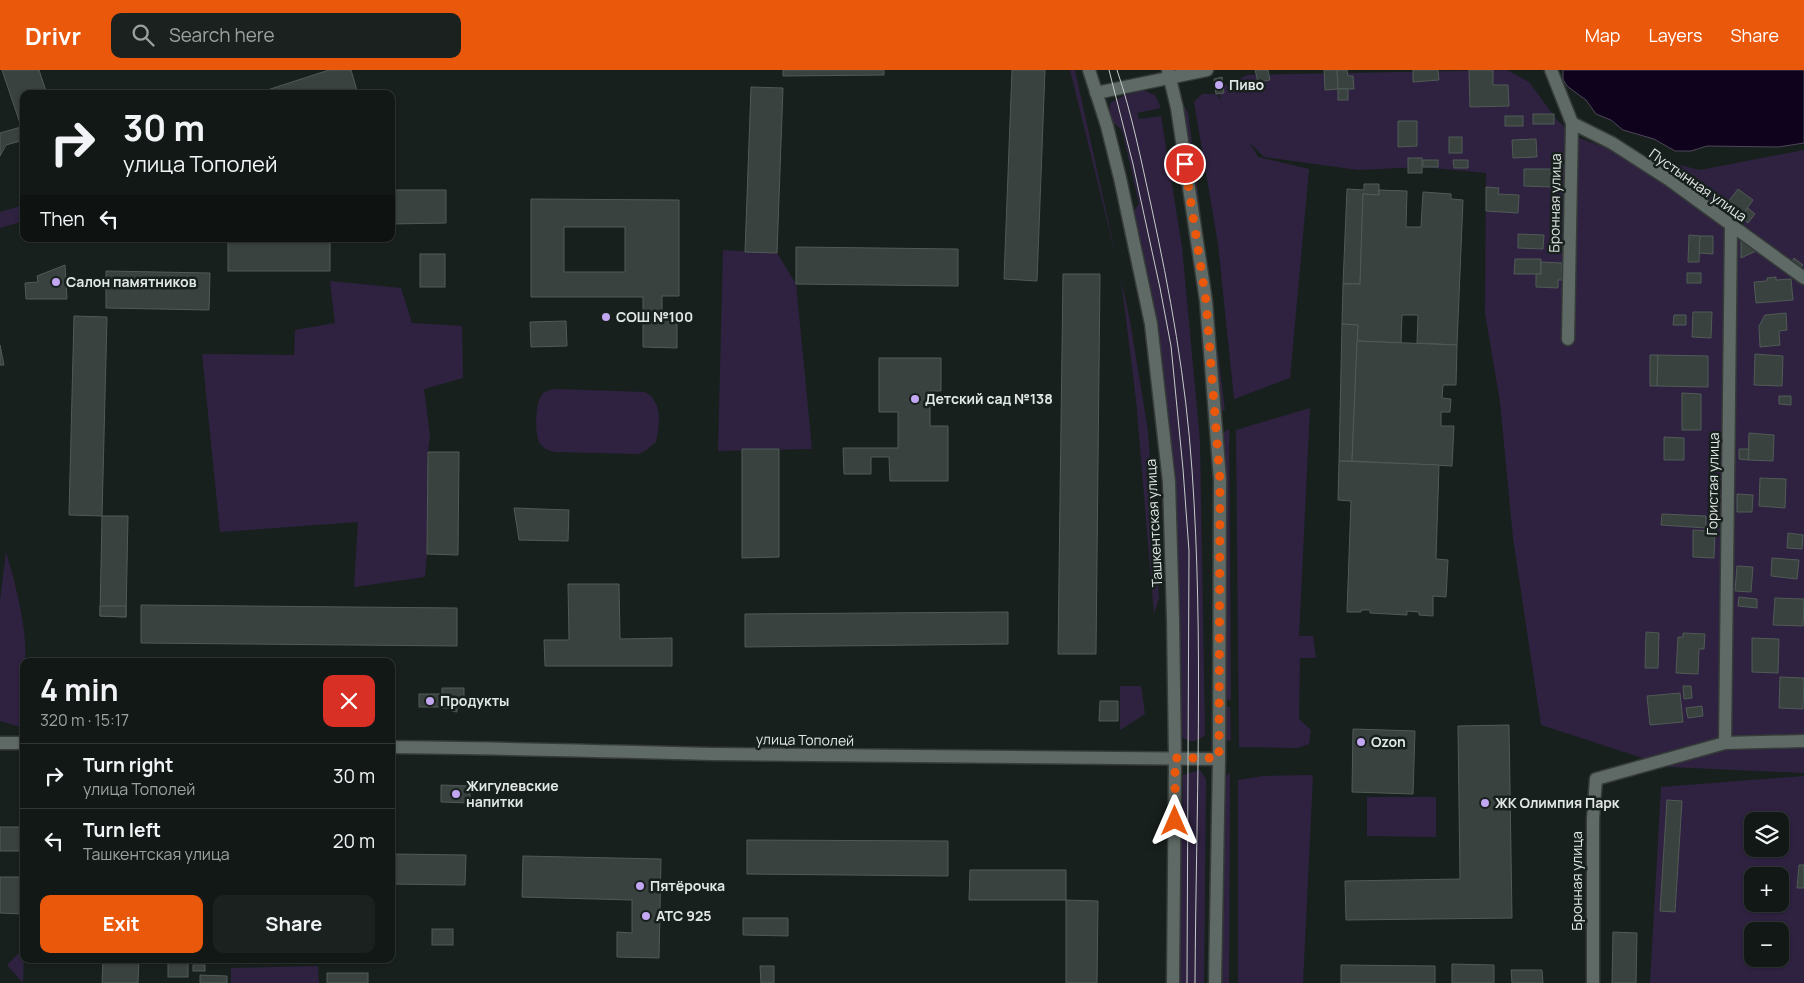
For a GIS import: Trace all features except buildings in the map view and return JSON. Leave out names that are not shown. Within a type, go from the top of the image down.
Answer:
[{"type":"street","name":"Ташкентская улица","points":[[1089,70],[1107,126],[1120,178],[1151,324],[1169,482],[1175,758],[1173,983]]},
{"type":"street","points":[[1096,93],[1169,73],[1207,70]]},
{"type":"street","name":"Бронная улица","points":[[1551,70],[1572,123],[1568,340]]},
{"type":"street","points":[[1169,73],[1206,301],[1220,480],[1219,758],[1215,983]]},
{"type":"street","name":"Пустынная улица","points":[[1572,123],[1612,144],[1668,179],[1804,278]]},
{"type":"street","name":"Гористая улица","points":[[1724,743],[1731,226]]},
{"type":"street","points":[[1724,743],[1804,741]]},
{"type":"street","points":[[0,743],[20,743]]},
{"type":"street","name":"Бронная улица","points":[[1593,983],[1593,819],[1596,779],[1724,743]]},
{"type":"street","name":"улица Тополей","points":[[395,747],[1010,758],[1219,758]]},
{"type":"shaded area","points":[[1070,70],[1075,70],[1117,261]]},
{"type":"shaded area","points":[[1507,70],[1529,82],[1557,120],[1574,136],[1601,146],[1700,170],[1804,150],[1804,773],[1670,767],[1541,725],[1513,538],[1500,402],[1485,313],[1486,173],[1422,167],[1358,170],[1264,157],[1249,142],[1258,157],[1309,169],[1290,378],[1234,399],[1218,244],[1194,102],[1202,94],[1216,94],[1221,100],[1218,89],[1247,75]]},
{"type":"shaded area","points":[[1563,70],[1804,70],[1804,143],[1778,147],[1707,146],[1691,151],[1675,151],[1654,139],[1623,130],[1611,120],[1596,114],[1586,100],[1567,86],[1563,79]]},
{"type":"shaded area","points":[[1142,90],[1155,95],[1161,108],[1137,113],[1139,119],[1161,116],[1182,247],[1200,441],[1205,735],[1193,741],[1186,740],[1175,731],[1175,543],[1133,212],[1139,204],[1122,130],[1109,119],[1110,103],[1125,95]]},
{"type":"shaded area","points":[[1184,106],[1188,112],[1225,410],[1215,414],[1177,108]]},
{"type":"shaded area","points":[[20,206],[20,222],[0,228],[0,212]]},
{"type":"shaded area","points":[[723,250],[777,253],[796,284],[812,449],[718,451]]},
{"type":"shaded area","points":[[1121,279],[1130,321],[1148,431],[1159,598],[1154,614],[1136,400]]},
{"type":"shaded area","points":[[330,281],[401,288],[412,323],[462,326],[463,378],[424,389],[430,437],[425,577],[354,587],[358,522],[220,532],[202,354],[294,355],[295,330],[335,323]]},
{"type":"shaded area","points":[[556,389],[645,392],[655,402],[659,414],[656,442],[638,454],[555,452],[547,450],[541,445],[537,435],[538,405],[543,393]]},
{"type":"shaded area","points":[[1310,408],[1299,636],[1313,636],[1316,658],[1300,658],[1299,719],[1311,730],[1309,744],[1298,748],[1239,747],[1236,430]]},
{"type":"shaded area","points":[[1229,429],[1231,700],[1223,700],[1221,434]]},
{"type":"shaded area","points":[[6,552],[17,592],[25,636],[25,658],[20,658],[20,727],[0,721],[0,600]]},
{"type":"shaded area","points":[[1120,686],[1141,686],[1145,714],[1120,730]]},
{"type":"shaded area","points":[[1223,707],[1230,707],[1231,740],[1227,741],[1224,736]]},
{"type":"shaded area","points":[[1200,770],[1206,779],[1204,983],[1178,983],[1183,775]]},
{"type":"shaded area","points":[[1230,773],[1229,983],[1221,983],[1224,778]]},
{"type":"shaded area","points":[[1313,775],[1303,983],[1238,983],[1238,780],[1263,776]]},
{"type":"shaded area","points":[[1804,776],[1804,983],[1650,983],[1661,787]]},
{"type":"shaded area","points":[[1367,797],[1436,797],[1436,837],[1367,836]]},
{"type":"shaded area","points":[[20,952],[20,963],[24,963],[23,983],[7,965]]},
{"type":"shaded area","points":[[318,966],[319,983],[231,983],[231,968]]},
{"type":"tram line","points":[[1109,70],[1133,164],[1171,346],[1183,469],[1189,551],[1187,983]]},
{"type":"tram line","points":[[1117,70],[1136,137],[1165,270],[1186,403],[1192,470],[1198,598],[1195,983]]},
{"type":"place","name":"Пиво","points":[[1219,85]]},
{"type":"place","name":"Салон памятников","points":[[56,282]]},
{"type":"place","name":"СОШ №100","points":[[606,317]]},
{"type":"place","name":"Детский сад №138","points":[[915,399]]},
{"type":"place","name":"Продукты","points":[[430,701]]},
{"type":"place","name":"Ozon","points":[[1361,742]]},
{"type":"place","name":"Жигулевские напитки","points":[[456,794]]},
{"type":"place","name":"ЖК Олимпия Парк","points":[[1485,803]]},
{"type":"place","name":"Пятёрочка","points":[[640,886]]},
{"type":"place","name":"АТС 925","points":[[646,916]]},
{"type":"route","points":[[1175,821],[1175,758],[1219,758],[1220,480],[1206,301],[1185,164]]}]
